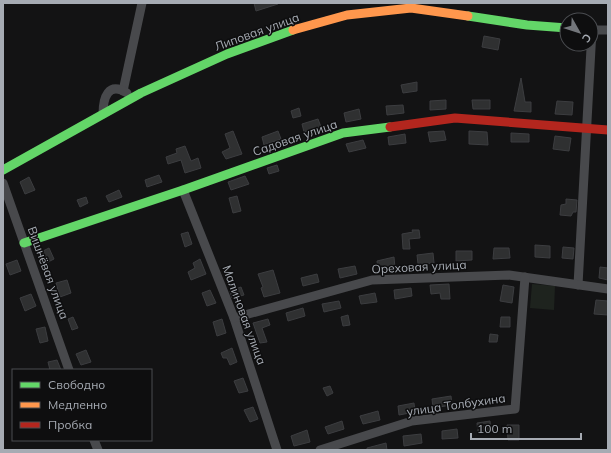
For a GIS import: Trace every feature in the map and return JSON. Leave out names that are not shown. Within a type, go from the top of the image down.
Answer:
[{"type":"street","points":[[123,90],[142,3]]},
{"type":"street","name":"Липовая улица","points":[[3,170],[132,98],[188,71],[234,51],[285,32],[347,16],[411,8],[527,25],[559,27]]},
{"type":"street","points":[[578,285],[591,52]]},
{"type":"street","points":[[103,114],[104,98],[109,91],[119,88],[132,98]]},
{"type":"street","name":"Садовая улица","points":[[24,243],[183,190],[343,133],[454,118],[608,130]]},
{"type":"street","name":"Вишнёвая улица","points":[[3,183],[69,369]]},
{"type":"street","name":"Малиновая улица","points":[[183,190],[234,318],[277,450]]},
{"type":"street","name":"Ореховая улица","points":[[234,318],[372,280],[509,275],[608,289]]},
{"type":"street","name":"улица Толбухина","points":[[320,450],[412,421],[515,409],[525,277]]},
{"type":"shaded area","points":[[532,284],[555,286],[554,310],[530,308]]},
{"type":"building","points":[[254,3],[278,3],[278,4],[256,11]]},
{"type":"building","points":[[484,36],[500,39],[498,50],[482,47]]},
{"type":"building","points":[[521,78],[525,102],[531,102],[531,112],[514,111]]},
{"type":"building","points":[[417,82],[417,91],[403,93],[401,85]]},
{"type":"building","points":[[446,100],[446,109],[430,110],[430,101]]},
{"type":"building","points":[[472,100],[490,100],[490,109],[473,109]]},
{"type":"building","points":[[557,101],[573,102],[572,115],[555,114]]},
{"type":"building","points":[[403,105],[404,113],[387,115],[386,106]]},
{"type":"building","points":[[299,108],[301,116],[293,118],[291,111]]},
{"type":"building","points":[[359,109],[361,119],[346,122],[344,113]]},
{"type":"building","points":[[318,119],[321,127],[304,132],[302,124]]},
{"type":"building","points":[[233,131],[242,154],[226,159],[222,152],[230,148],[225,134]]},
{"type":"building","points":[[278,131],[281,139],[264,145],[262,137]]},
{"type":"building","points":[[444,131],[446,140],[430,142],[428,132]]},
{"type":"building","points":[[469,131],[487,132],[488,145],[469,144]]},
{"type":"building","points":[[511,133],[529,134],[529,142],[511,142]]},
{"type":"building","points":[[405,134],[406,143],[389,145],[388,137]]},
{"type":"building","points":[[555,136],[571,138],[569,151],[553,149]]},
{"type":"building","points":[[363,140],[366,148],[349,152],[346,144]]},
{"type":"building","points":[[185,146],[191,161],[198,158],[201,168],[185,173],[181,160],[168,164],[166,157],[177,153],[176,149]]},
{"type":"building","points":[[277,165],[279,171],[269,174],[267,168]]},
{"type":"building","points":[[159,175],[162,182],[147,187],[145,180]]},
{"type":"building","points":[[245,176],[249,184],[231,190],[228,182]]},
{"type":"building","points":[[29,177],[35,190],[25,194],[20,182]]},
{"type":"building","points":[[119,190],[122,197],[109,202],[106,196]]},
{"type":"building","points":[[237,196],[241,211],[233,213],[229,198]]},
{"type":"building","points":[[86,197],[88,203],[80,207],[77,200]]},
{"type":"building","points":[[566,199],[577,200],[576,212],[573,212],[571,216],[560,215],[561,205],[566,204]]},
{"type":"building","points":[[412,230],[419,230],[420,238],[409,239],[410,249],[403,249],[402,234],[413,232]]},
{"type":"building","points":[[188,232],[192,244],[185,247],[181,234]]},
{"type":"building","points":[[535,245],[550,246],[550,258],[535,257]]},
{"type":"building","points":[[563,247],[574,248],[573,259],[562,258]]},
{"type":"building","points":[[49,248],[54,259],[46,263],[41,252]]},
{"type":"building","points":[[494,248],[509,248],[510,258],[493,259]]},
{"type":"building","points":[[456,251],[472,251],[472,260],[456,261]]},
{"type":"building","points":[[433,253],[434,263],[418,264],[417,255]]},
{"type":"building","points":[[394,257],[395,268],[378,270],[377,261]]},
{"type":"building","points":[[200,259],[206,274],[191,280],[188,272],[195,268],[193,263]]},
{"type":"building","points":[[17,260],[21,271],[10,275],[6,264]]},
{"type":"building","points":[[355,266],[357,274],[340,278],[338,269]]},
{"type":"building","points":[[600,267],[608,268],[608,280],[599,278]]},
{"type":"building","points":[[273,270],[280,293],[264,297],[261,288],[263,287],[258,274]]},
{"type":"building","points":[[317,274],[319,282],[303,286],[301,278]]},
{"type":"building","points":[[67,280],[71,293],[60,297],[56,283]]},
{"type":"building","points":[[449,284],[450,299],[441,299],[440,293],[431,294],[430,285]]},
{"type":"building","points":[[503,285],[514,287],[512,303],[500,301]]},
{"type":"building","points":[[241,287],[244,295],[232,298],[230,291]]},
{"type":"building","points":[[411,288],[412,296],[395,299],[394,290]]},
{"type":"building","points":[[210,290],[216,303],[207,306],[202,293]]},
{"type":"building","points":[[375,293],[377,302],[361,304],[359,296]]},
{"type":"building","points":[[31,294],[36,306],[25,311],[20,298]]},
{"type":"building","points":[[596,300],[608,301],[608,315],[594,314]]},
{"type":"building","points":[[339,301],[341,308],[324,312],[322,304]]},
{"type":"building","points":[[303,308],[305,316],[288,321],[286,313]]},
{"type":"building","points":[[348,315],[350,325],[343,326],[341,317]]},
{"type":"building","points":[[73,317],[78,328],[72,330],[68,319]]},
{"type":"building","points":[[501,317],[510,317],[510,327],[500,327]]},
{"type":"building","points":[[222,319],[226,333],[217,336],[213,322]]},
{"type":"building","points":[[268,319],[270,325],[262,328],[267,342],[260,343],[253,323]]},
{"type":"building","points":[[45,327],[48,341],[40,343],[36,329]]},
{"type":"building","points":[[490,334],[498,335],[497,342],[489,342]]},
{"type":"building","points":[[232,348],[237,362],[230,365],[227,358],[223,358],[221,353]]},
{"type":"building","points":[[86,350],[91,362],[81,365],[76,354]]},
{"type":"building","points":[[57,360],[61,369],[50,369],[48,362]]},
{"type":"building","points":[[243,378],[248,391],[239,393],[234,381]]},
{"type":"building","points":[[330,386],[333,393],[327,396],[323,388]]},
{"type":"building","points":[[451,396],[452,405],[433,408],[432,399]]},
{"type":"building","points":[[414,403],[415,412],[399,415],[398,406]]},
{"type":"building","points":[[253,407],[258,419],[250,422],[244,410]]},
{"type":"building","points":[[378,411],[380,420],[363,424],[360,416]]},
{"type":"building","points":[[342,421],[344,429],[328,434],[325,427]]},
{"type":"building","points":[[490,421],[491,432],[478,433],[477,423]]},
{"type":"building","points":[[507,425],[519,425],[519,440],[508,440]]},
{"type":"building","points":[[457,429],[458,438],[442,439],[442,431]]},
{"type":"building","points":[[307,430],[310,442],[294,446],[291,436]]},
{"type":"building","points":[[421,434],[422,443],[404,446],[403,436]]},
{"type":"building","points":[[386,443],[387,450],[367,450],[367,448]]},
{"type":"traffic: fast","points":[[468,16],[527,25],[559,27]]},
{"type":"traffic: fast","points":[[3,170],[141,93],[227,54],[293,30]]},
{"type":"traffic: fast","points":[[24,243],[183,190],[343,133],[390,127]]},
{"type":"traffic: slow","points":[[293,30],[347,15],[411,8],[468,16]]},
{"type":"traffic: jam","points":[[390,127],[455,118],[608,130]]}]
